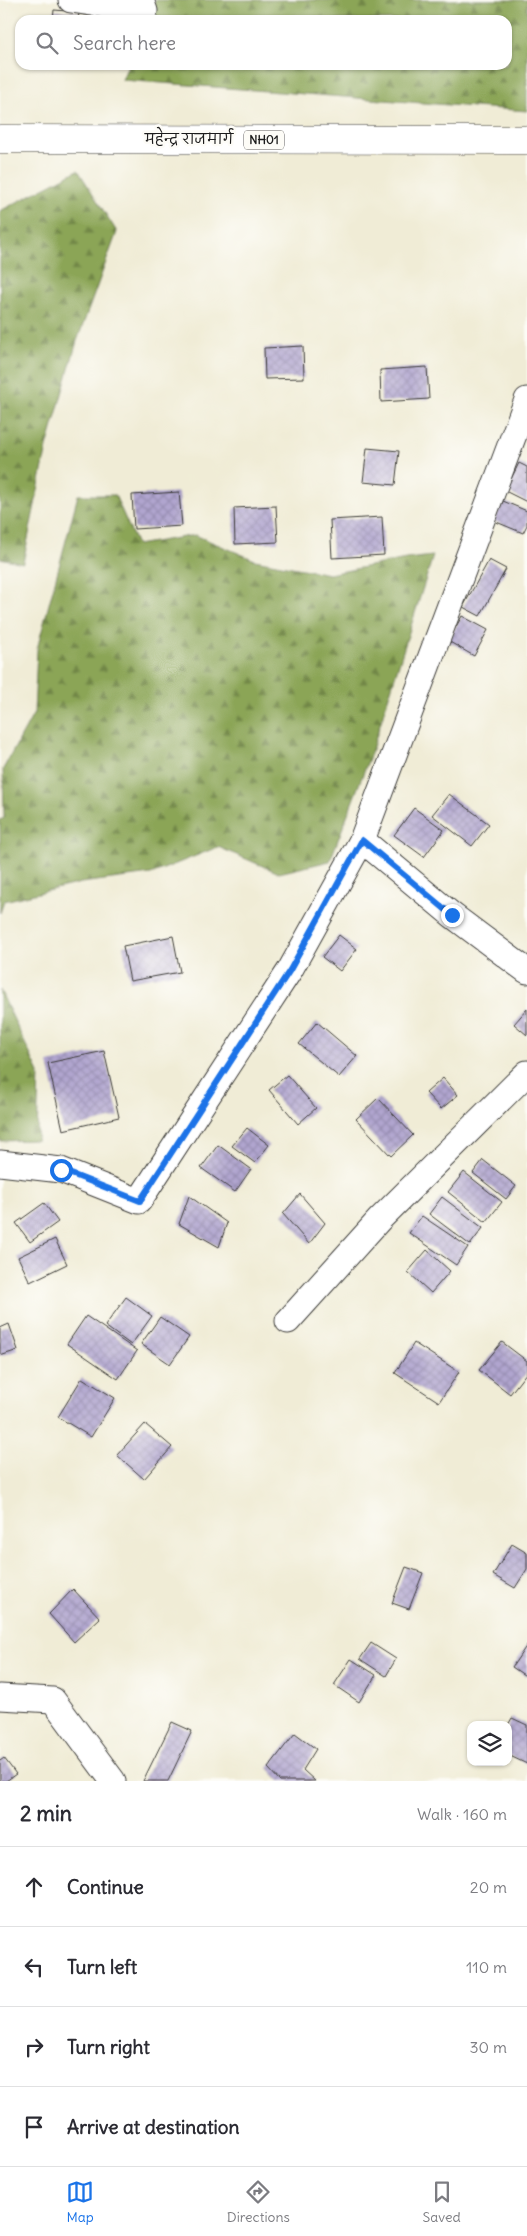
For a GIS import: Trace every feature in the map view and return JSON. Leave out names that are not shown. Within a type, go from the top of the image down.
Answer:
[{"type":"highway","name":"महेन्द्र राजमार्ग","points":[[0,139],[527,140]]},
{"type":"street","points":[[71,0],[145,11],[141,0]]},
{"type":"street","points":[[0,1163],[61,1170],[140,1201],[290,970],[362,840],[527,400]]},
{"type":"street","points":[[362,840],[452,915],[527,971]]},
{"type":"street","points":[[288,1321],[379,1220],[527,1073]]},
{"type":"street","points":[[0,1697],[53,1700],[113,1781]]},
{"type":"green space","points":[[155,0],[527,0],[527,111],[122,80],[126,70],[512,70],[512,15],[150,15]]},
{"type":"green space","points":[[78,170],[117,232],[77,341],[47,447],[23,563],[0,558],[0,211]]},
{"type":"green space","points":[[78,495],[115,495],[137,545],[195,535],[255,560],[329,574],[406,559],[433,556],[371,753],[330,861],[279,873],[218,847],[151,874],[81,883],[4,901],[0,913],[0,820],[4,818],[3,769],[34,713],[37,649]]},
{"type":"green space","points":[[0,990],[39,1073],[37,1140],[0,1141]]},
{"type":"building","points":[[54,10],[79,12],[79,15],[54,15]]},
{"type":"building","points":[[303,346],[304,378],[265,379],[264,348]]},
{"type":"building","points":[[427,367],[429,399],[381,402],[380,370]]},
{"type":"building","points":[[367,448],[399,451],[395,485],[363,482]]},
{"type":"building","points":[[519,463],[527,467],[527,502],[505,491]]},
{"type":"building","points":[[179,492],[182,526],[134,529],[132,495]]},
{"type":"building","points":[[503,501],[527,511],[527,525],[523,533],[494,521]]},
{"type":"building","points":[[276,506],[278,542],[235,544],[234,508]]},
{"type":"building","points":[[382,517],[384,555],[332,558],[330,520]]},
{"type":"building","points":[[489,560],[506,569],[480,616],[463,607]]},
{"type":"building","points":[[462,616],[488,630],[474,656],[448,641]]},
{"type":"building","points":[[449,794],[489,824],[472,846],[432,815]]},
{"type":"building","points":[[414,808],[444,830],[424,857],[394,835]]},
{"type":"building","points":[[339,935],[357,949],[340,971],[322,957]]},
{"type":"building","points":[[173,936],[180,972],[130,981],[123,946]]},
{"type":"building","points":[[527,1009],[527,1035],[514,1024]]},
{"type":"building","points":[[317,1022],[357,1056],[339,1077],[299,1044]]},
{"type":"building","points":[[104,1051],[119,1117],[63,1130],[48,1063]]},
{"type":"building","points":[[287,1075],[316,1108],[298,1124],[269,1090]]},
{"type":"building","points":[[443,1078],[458,1095],[441,1109],[426,1093]]},
{"type":"building","points":[[378,1098],[413,1135],[391,1156],[356,1119]]},
{"type":"building","points":[[247,1128],[269,1145],[255,1163],[232,1146]]},
{"type":"building","points":[[218,1145],[251,1169],[235,1192],[201,1168]]},
{"type":"building","points":[[483,1160],[516,1186],[506,1199],[473,1173]]},
{"type":"building","points":[[464,1172],[502,1202],[486,1222],[448,1192]]},
{"type":"building","points":[[300,1194],[325,1223],[309,1244],[283,1214]]},
{"type":"building","points":[[189,1196],[227,1223],[219,1247],[179,1224]]},
{"type":"building","points":[[442,1197],[483,1228],[470,1245],[429,1214]]},
{"type":"building","points":[[44,1203],[58,1222],[30,1242],[16,1223]]},
{"type":"building","points":[[422,1216],[468,1247],[456,1265],[409,1233]]},
{"type":"building","points":[[55,1239],[67,1264],[30,1282],[18,1257]]},
{"type":"building","points":[[427,1250],[450,1271],[431,1293],[408,1272]]},
{"type":"building","points":[[126,1297],[152,1316],[131,1345],[105,1326]]},
{"type":"building","points":[[86,1316],[137,1351],[118,1379],[67,1344]]},
{"type":"building","points":[[160,1317],[189,1337],[170,1364],[141,1344]]},
{"type":"building","points":[[9,1324],[18,1350],[0,1356],[0,1328]]},
{"type":"building","points":[[502,1342],[527,1361],[527,1372],[510,1394],[479,1370]]},
{"type":"building","points":[[414,1343],[459,1372],[439,1402],[395,1373]]},
{"type":"building","points":[[82,1378],[115,1398],[91,1437],[58,1417]]},
{"type":"building","points":[[145,1424],[172,1447],[144,1479],[117,1455]]},
{"type":"building","points":[[512,1544],[527,1553],[527,1569],[515,1588],[493,1575]]},
{"type":"building","points":[[406,1567],[423,1573],[409,1609],[392,1603]]},
{"type":"building","points":[[73,1589],[100,1618],[74,1642],[49,1614]]},
{"type":"building","points":[[371,1643],[396,1659],[386,1676],[360,1659]]},
{"type":"building","points":[[527,1645],[527,1677],[512,1667]]},
{"type":"building","points":[[351,1659],[376,1675],[359,1702],[334,1685]]},
{"type":"building","points":[[512,1718],[527,1725],[527,1764],[512,1757],[512,1721],[510,1721]]},
{"type":"building","points":[[172,1722],[192,1731],[168,1781],[143,1781]]},
{"type":"building","points":[[295,1733],[316,1749],[303,1770],[315,1781],[280,1781],[268,1768]]},
{"type":"building","points":[[4,1758],[16,1774],[6,1781],[0,1781],[0,1761]]},
{"type":"route","points":[[61,1170],[140,1201],[290,970],[362,840],[452,915]]}]
